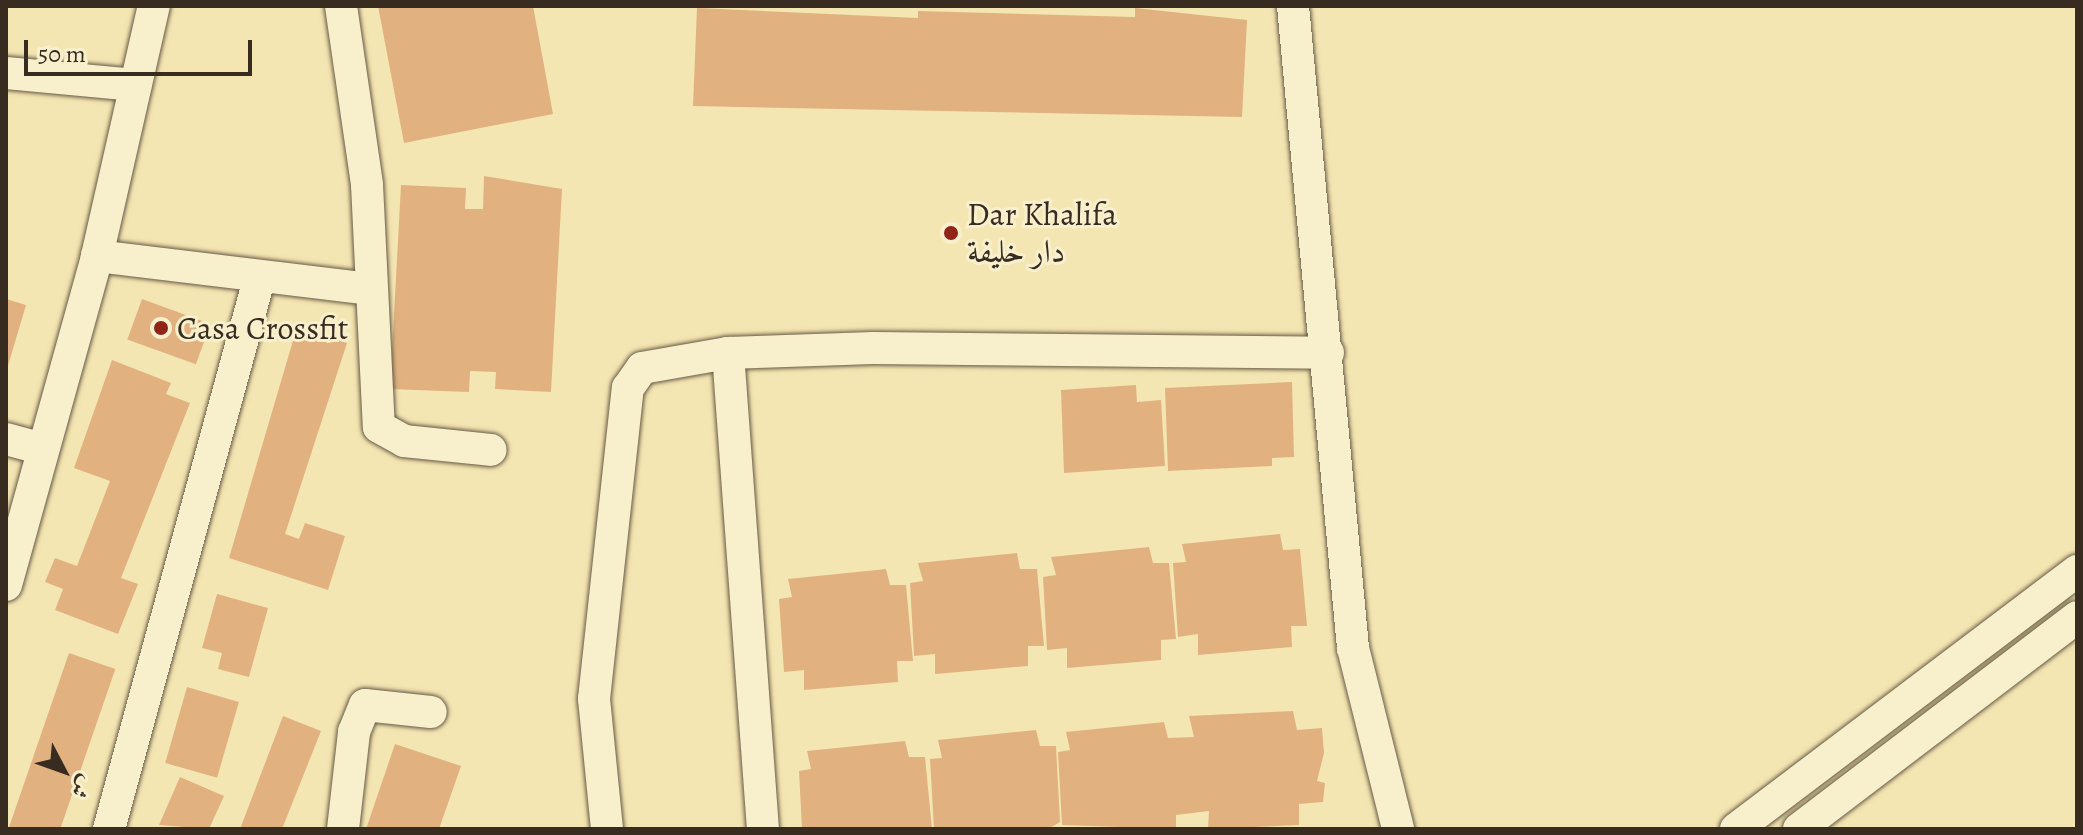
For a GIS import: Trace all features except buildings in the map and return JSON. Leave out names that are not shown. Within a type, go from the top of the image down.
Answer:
[{"type":"street","points":[[6,585],[97,256],[154,6]]},
{"type":"street","points":[[341,6],[367,185],[379,427],[404,441],[491,450]]},
{"type":"street","points":[[1293,6],[1328,353],[1353,648],[1398,829]]},
{"type":"street","points":[[6,73],[135,85]]},
{"type":"street","points":[[97,256],[370,289]]},
{"type":"street","points":[[109,829],[260,276]]},
{"type":"street","points":[[607,829],[594,699],[628,388],[657,361],[728,353],[1328,353]]},
{"type":"street","points":[[728,353],[763,829]]},
{"type":"street","points":[[6,439],[43,449]]},
{"type":"street","points":[[1736,829],[2077,571]]},
{"type":"street","points":[[1799,829],[2077,617]]},
{"type":"street","points":[[343,829],[354,732],[365,705],[431,712]]},
{"type":"place","name":"Dar Khalifa دار خليفة","points":[[951,233]]},
{"type":"place","name":"Casa Crossfit","points":[[161,328]]}]
